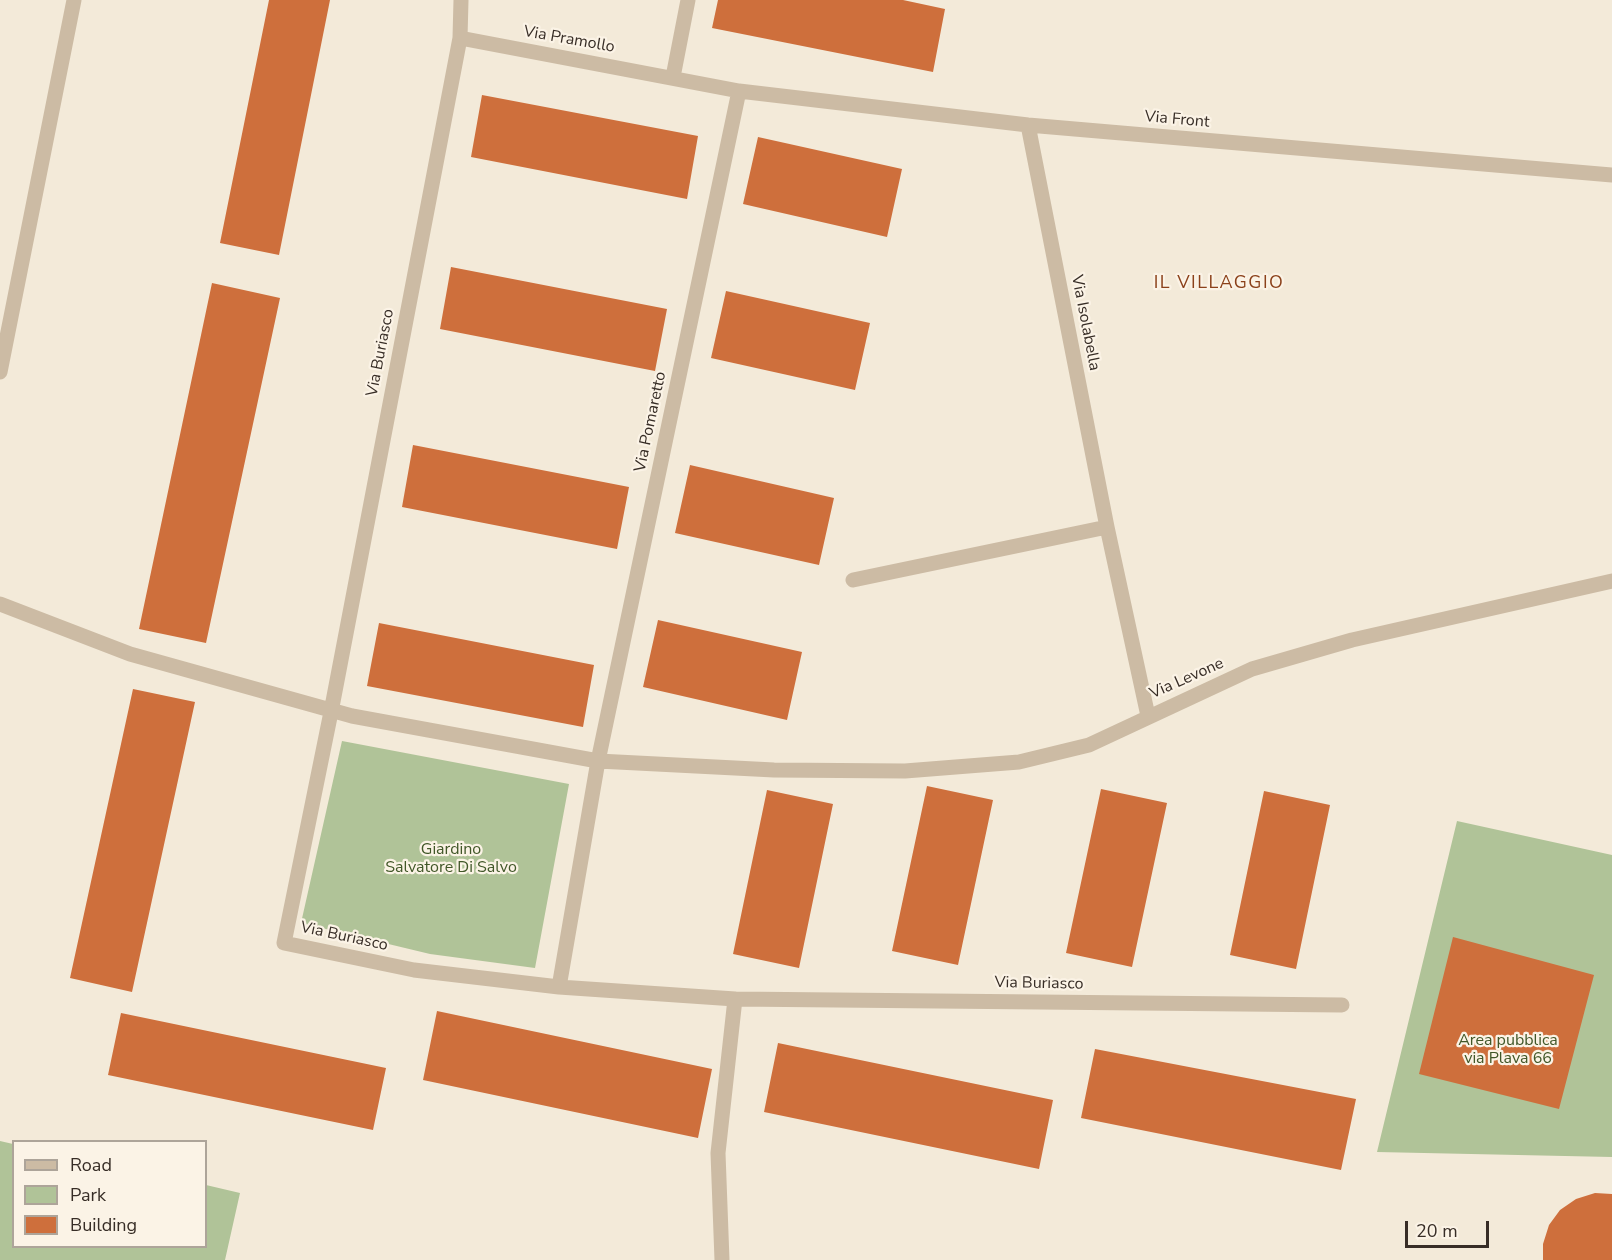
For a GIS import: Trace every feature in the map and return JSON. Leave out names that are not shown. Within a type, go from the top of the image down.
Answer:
[{"type":"street","points":[[0,372],[74,0]]},
{"type":"street","name":"Via Buriasco","points":[[461,0],[460,38],[332,712],[284,943],[414,970],[559,987],[735,999],[1342,1005]]},
{"type":"street","points":[[673,77],[688,0]]},
{"type":"street","name":"Via Pramollo","points":[[460,38],[739,91]]},
{"type":"street","name":"Via Front","points":[[739,91],[1028,125],[1612,175]]},
{"type":"street","name":"Via Pomaretto","points":[[598,761],[739,91]]},
{"type":"street","name":"Via Isolabella","points":[[1028,125],[1107,527],[1148,716]]},
{"type":"street","points":[[853,580],[1107,527]]},
{"type":"street","name":"Via Levone","points":[[598,761],[774,770],[905,771],[1019,762],[1089,745],[1252,669],[1352,639],[1612,581]]},
{"type":"street","points":[[0,604],[130,654],[332,712],[598,761],[559,987]]},
{"type":"street","points":[[722,1260],[718,1153],[735,999]]},
{"type":"green space","name":"Giardino Salvatore Di Salvo","points":[[342,741],[569,784],[535,968],[430,954],[301,923]]},
{"type":"green space","name":"Area pubblica via Plava 66","points":[[1457,821],[1612,855],[1612,1157],[1377,1152]]},
{"type":"green space","points":[[0,1141],[12,1144],[12,1248],[207,1248],[207,1185],[240,1193],[225,1260],[0,1260]]},
{"type":"building","points":[[269,0],[330,0],[279,255],[220,243]]},
{"type":"building","points":[[718,0],[903,0],[945,9],[933,72],[712,28]]},
{"type":"building","points":[[482,95],[698,136],[687,199],[471,157]]},
{"type":"building","points":[[758,137],[902,169],[887,237],[743,204]]},
{"type":"building","points":[[451,267],[667,309],[655,371],[440,329]]},
{"type":"building","points":[[212,283],[280,298],[206,643],[139,629]]},
{"type":"building","points":[[726,291],[870,323],[855,390],[711,358]]},
{"type":"building","points":[[413,445],[629,487],[617,549],[402,507]]},
{"type":"building","points":[[690,465],[834,498],[819,565],[675,533]]},
{"type":"building","points":[[658,620],[802,652],[787,720],[643,687]]},
{"type":"building","points":[[379,623],[594,665],[583,727],[367,686]]},
{"type":"building","points":[[133,689],[195,702],[132,992],[70,978]]},
{"type":"building","points":[[927,786],[993,800],[958,965],[892,951]]},
{"type":"building","points":[[1101,789],[1167,803],[1132,967],[1066,953]]},
{"type":"building","points":[[767,790],[833,804],[799,968],[733,954]]},
{"type":"building","points":[[1264,791],[1330,805],[1296,969],[1230,955]]},
{"type":"building","points":[[1453,937],[1594,975],[1559,1109],[1419,1074]]},
{"type":"building","points":[[437,1011],[712,1069],[698,1138],[423,1080]]},
{"type":"building","points":[[121,1013],[386,1068],[373,1130],[108,1075]]},
{"type":"building","points":[[778,1043],[1053,1100],[1039,1169],[764,1112]]},
{"type":"building","points":[[1095,1049],[1356,1099],[1341,1170],[1081,1118]]},
{"type":"building","points":[[1595,1193],[1612,1194],[1612,1260],[1543,1260],[1543,1244],[1549,1225],[1560,1210],[1576,1199]]},
{"type":"district","name":"IL VILLAGGIO","points":[[1219,284]]}]
